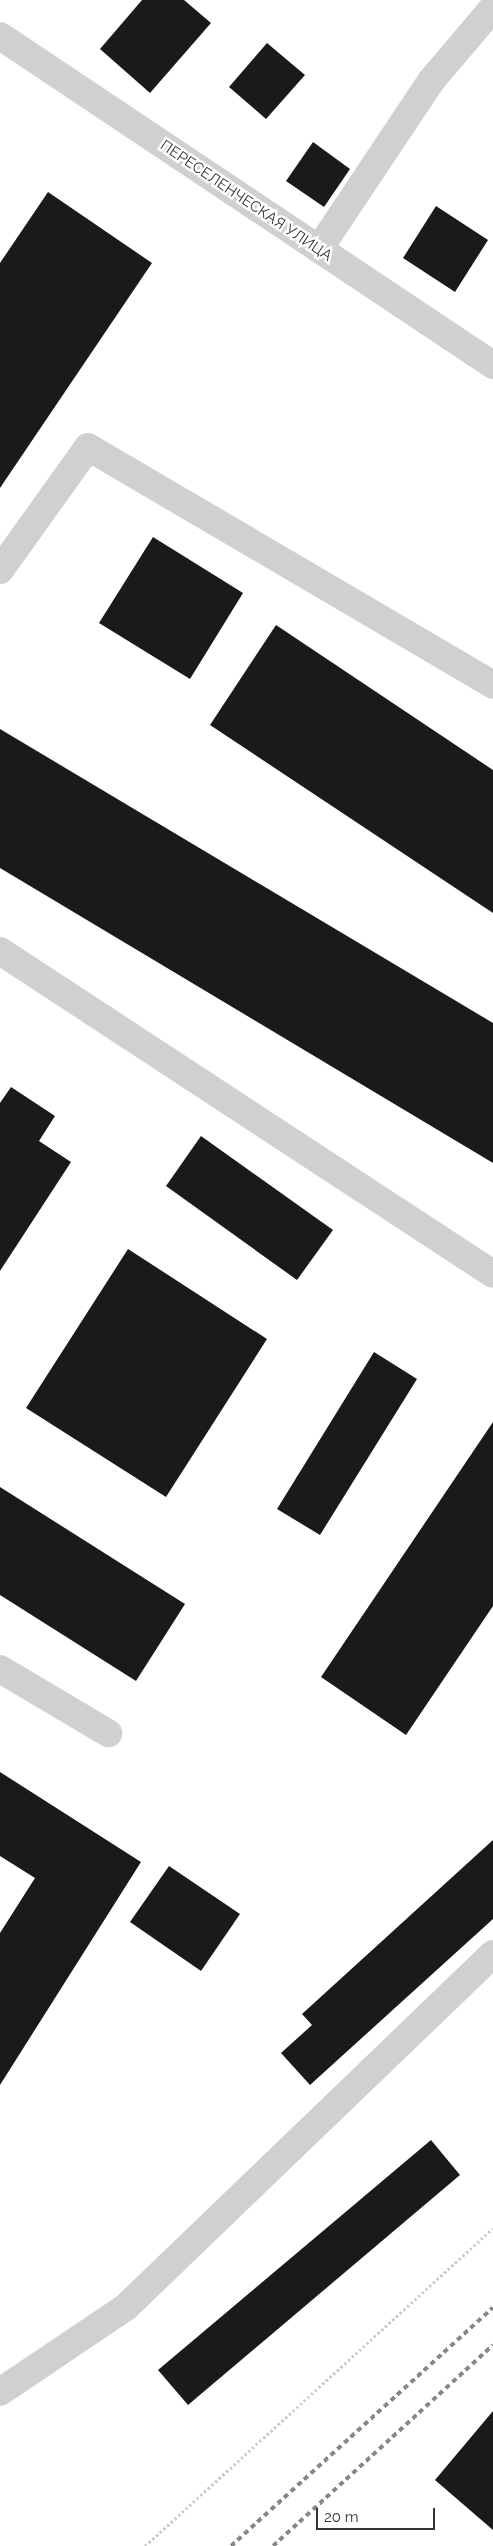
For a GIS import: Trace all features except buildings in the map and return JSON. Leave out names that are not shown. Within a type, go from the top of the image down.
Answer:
[{"type":"street","points":[[319,249],[431,81],[493,8]]},
{"type":"street","name":"ПЕРЕСЕЛЕНЧЕСКАЯ УЛИЦА","points":[[0,36],[493,365]]},
{"type":"street","points":[[0,570],[88,447],[493,685]]},
{"type":"street","points":[[0,951],[493,1274]]},
{"type":"street","points":[[0,1669],[108,1733]]},
{"type":"street","points":[[0,2392],[126,2307],[493,1954]]},
{"type":"path","points":[[146,2546],[493,2228]]},
{"type":"railway","points":[[231,2546],[493,2308]]},
{"type":"railway","points":[[273,2546],[493,2345]]}]
